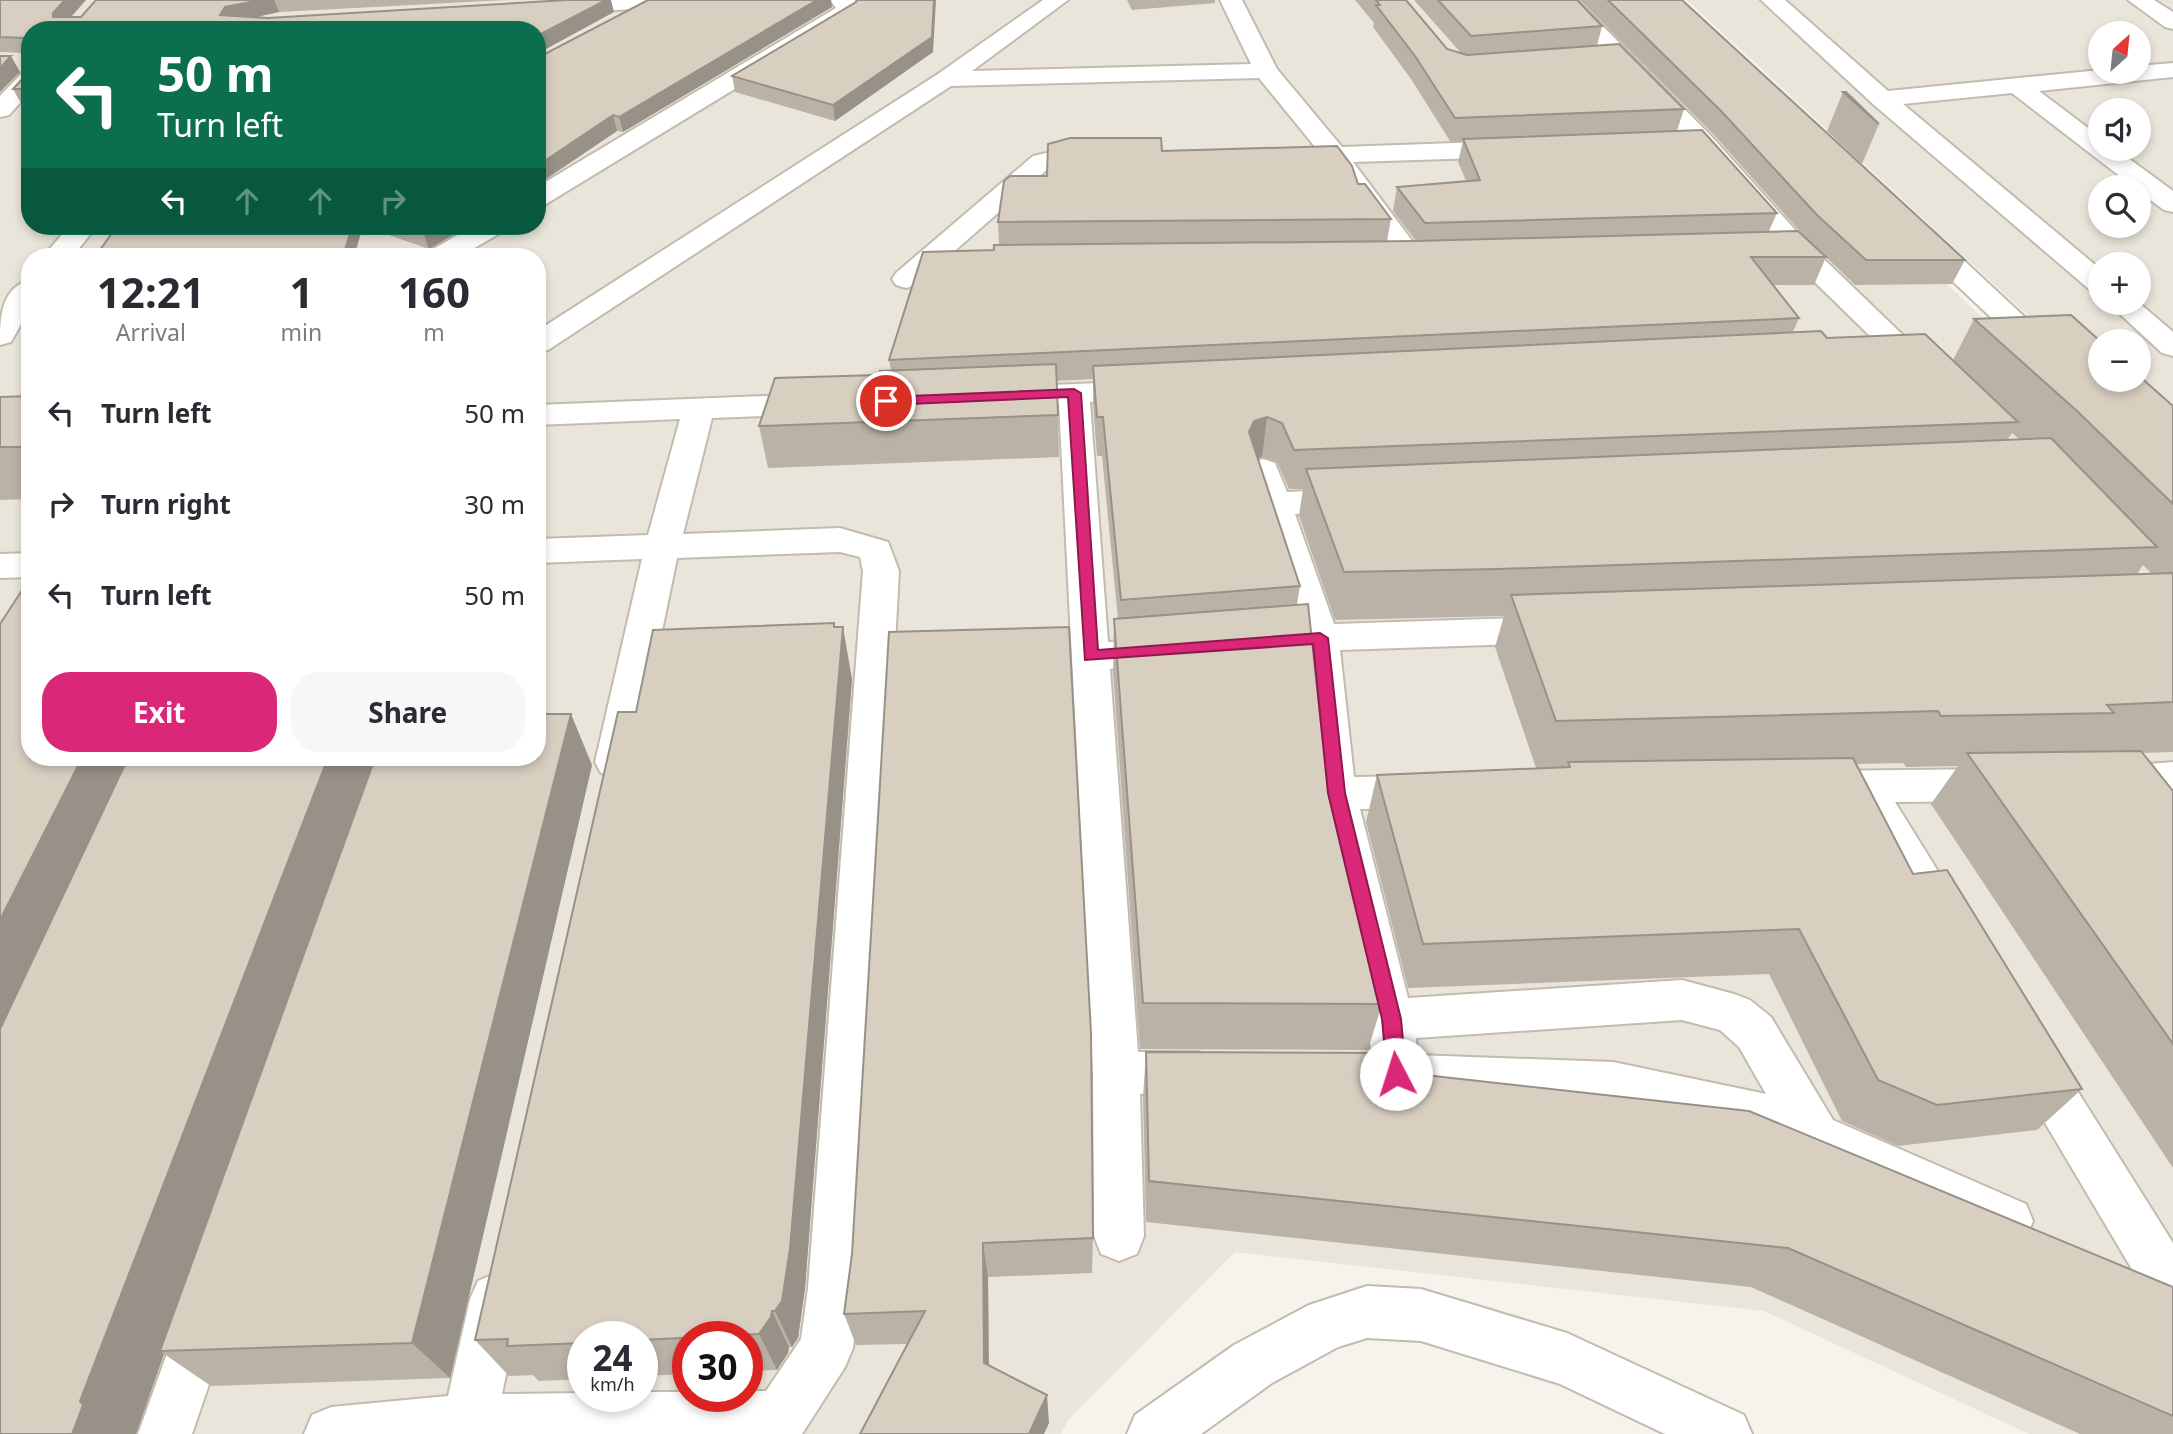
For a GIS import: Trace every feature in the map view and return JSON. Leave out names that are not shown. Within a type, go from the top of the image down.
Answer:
[{"type":"street","points":[[616,25],[659,0]]},
{"type":"street","points":[[537,7],[674,0]]},
{"type":"street","points":[[546,193],[848,10],[845,1],[841,0]]},
{"type":"street","points":[[546,338],[946,79],[1057,0]]},
{"type":"street","points":[[1231,0],[1266,71],[1425,257],[1383,258]]},
{"type":"street","points":[[1565,0],[1607,58],[1703,142],[1795,247],[1942,390]]},
{"type":"street","points":[[1772,0],[1882,99],[2088,275]]},
{"type":"street","points":[[2139,0],[2173,22]]},
{"type":"street","points":[[1882,99],[2173,70]]},
{"type":"street","points":[[946,79],[1266,71]]},
{"type":"street","points":[[2018,86],[2088,140]]},
{"type":"street","points":[[0,110],[21,88]]},
{"type":"street","points":[[1676,143],[1703,142]]},
{"type":"street","points":[[1267,156],[1540,148]]},
{"type":"street","points":[[965,262],[915,271],[1042,161],[1074,155],[1129,156]]},
{"type":"street","points":[[2116,161],[2173,204]]},
{"type":"street","points":[[1900,217],[2062,368]]},
{"type":"street","points":[[455,248],[477,235]]},
{"type":"street","points":[[1754,248],[1795,247]]},
{"type":"street","points":[[0,336],[21,305]]},
{"type":"street","points":[[2136,315],[2173,346]]},
{"type":"street","points":[[1862,355],[1903,353]]},
{"type":"street","points":[[976,397],[1171,388]]},
{"type":"street","points":[[1074,393],[1116,1073],[1119,1236]]},
{"type":"street","points":[[546,415],[851,403]]},
{"type":"street","points":[[606,803],[662,547],[698,410]]},
{"type":"street","points":[[1387,499],[1269,487],[1320,638],[1336,793],[1391,1019],[1396,1074]]},
{"type":"street","points":[[331,1434],[469,1422],[775,1426],[826,1348],[834,1288],[881,571],[876,550],[840,540],[546,551]]},
{"type":"street","points":[[0,566],[21,565]]},
{"type":"street","points":[[1091,656],[1320,638],[1582,629]]},
{"type":"street","points":[[2109,794],[2173,778]]},
{"type":"street","points":[[1782,788],[2028,785]]},
{"type":"street","points":[[1865,786],[1965,950]]},
{"type":"street","points":[[1336,793],[1462,792]]},
{"type":"street","points":[[1391,1019],[1682,1000],[1734,1014],[1755,1032],[1816,1136]]},
{"type":"street","points":[[2015,1032],[2173,1290]]},
{"type":"street","points":[[1116,1073],[1236,1073]]},
{"type":"street","points":[[1329,1074],[1396,1074],[1614,1084],[1794,1122],[1816,1136],[2048,1238]]},
{"type":"street","points":[[469,1422],[505,1260]]},
{"type":"street","points":[[2110,1267],[2173,1295]]},
{"type":"street","points":[[165,1434],[219,1278]]},
{"type":"street","points":[[1154,1434],[1253,1364],[1328,1324],[1367,1312],[1421,1315],[1567,1360],[1725,1434]]},
{"type":"shaded area","points":[[0,0],[1645,0],[2173,497],[2173,1434],[2029,1434],[1764,1311],[1235,1252],[1068,1420],[1061,1434],[0,1434]]},
{"type":"shaded area","points":[[1687,0],[2173,0],[2173,450],[2110,392],[2151,392],[2151,329],[2088,329],[2088,371]]},
{"type":"building","points":[[0,0],[65,0],[53,13],[53,17],[81,17],[96,0],[261,0],[225,7],[220,15],[268,18],[606,0],[546,31],[546,21],[21,21],[21,38],[0,37]]},
{"type":"building","points":[[648,0],[817,0],[619,117],[613,115],[546,160],[546,53]]},
{"type":"building","points":[[934,0],[932,37],[833,105],[732,76],[856,2]]},
{"type":"building","points":[[1376,0],[1406,0],[1447,49],[1467,55],[1619,44],[1684,109],[1455,118],[1415,56],[1376,5],[1380,5]]},
{"type":"building","points":[[1438,0],[1577,0],[1602,26],[1471,36]]},
{"type":"building","points":[[1608,0],[1682,0],[1965,260],[1866,260],[1817,215],[1722,112]]},
{"type":"building","points":[[0,56],[11,56],[0,68]]},
{"type":"building","points":[[21,80],[21,89],[13,89]]},
{"type":"building","points":[[1843,92],[1846,92],[1879,124]]},
{"type":"building","points":[[1702,130],[1777,213],[1425,223],[1397,187],[1480,180],[1463,139]]},
{"type":"building","points":[[1070,138],[1161,138],[1162,151],[1337,146],[1352,166],[1358,184],[1365,184],[1391,219],[998,222],[1004,181],[1010,176],[1047,176],[1048,144]]},
{"type":"building","points":[[1798,231],[1826,257],[1751,257],[1799,318],[889,360],[923,252],[994,250],[994,245],[1416,241]]},
{"type":"building","points":[[111,235],[349,235],[346,248],[101,248]]},
{"type":"building","points":[[2071,315],[2088,330],[2088,392],[2151,392],[2151,387],[2173,406],[2173,504],[2077,411],[1974,319]]},
{"type":"building","points":[[1821,331],[1827,338],[1925,334],[2018,422],[1294,450],[1282,423],[1267,417],[1254,421],[1249,432],[1300,586],[1121,600],[1103,417],[1097,417],[1093,366]]},
{"type":"building","points":[[1056,364],[1058,415],[759,426],[775,378],[879,375],[880,371]]},
{"type":"building","points":[[21,396],[21,447],[0,447],[0,397]]},
{"type":"building","points":[[2051,438],[2157,547],[1344,572],[1306,469]]},
{"type":"building","points":[[2173,573],[2173,702],[2107,705],[2114,713],[1941,716],[1938,711],[1556,721],[1511,595]]},
{"type":"building","points":[[21,592],[21,766],[78,766],[0,920],[0,624]]},
{"type":"building","points":[[1308,604],[1323,743],[1378,970],[1382,1004],[1143,1003],[1114,619]]},
{"type":"building","points":[[834,623],[834,627],[843,627],[790,1249],[782,1301],[775,1311],[772,1311],[763,1328],[763,1321],[672,1321],[672,1338],[658,1339],[658,1321],[567,1321],[567,1344],[507,1346],[508,1339],[475,1340],[618,712],[636,712],[653,630]]},
{"type":"building","points":[[1069,627],[1091,1033],[1093,1238],[983,1243],[984,1363],[1047,1395],[1029,1434],[860,1434],[925,1311],[844,1314],[852,1254],[889,632]]},
{"type":"building","points":[[546,714],[571,714],[412,1343],[160,1351],[372,766],[546,766]]},
{"type":"building","points":[[2141,751],[2173,791],[2173,1044],[1967,753]]},
{"type":"building","points":[[1853,758],[1913,874],[1947,870],[2082,1089],[1937,1105],[1878,1080],[1799,929],[1423,944],[1377,775],[1570,767],[1568,762]]},
{"type":"building","points":[[124,766],[325,766],[80,1401],[83,1405],[72,1434],[0,1434],[0,1029]]},
{"type":"building","points":[[1146,1052],[1394,1053],[1398,1072],[1749,1111],[2173,1287],[2173,1416],[1788,1248],[1149,1181]]},
{"type":"route","points":[[886,401],[1074,393],[1091,656],[1320,638],[1336,793],[1391,1019],[1396,1074]]}]
